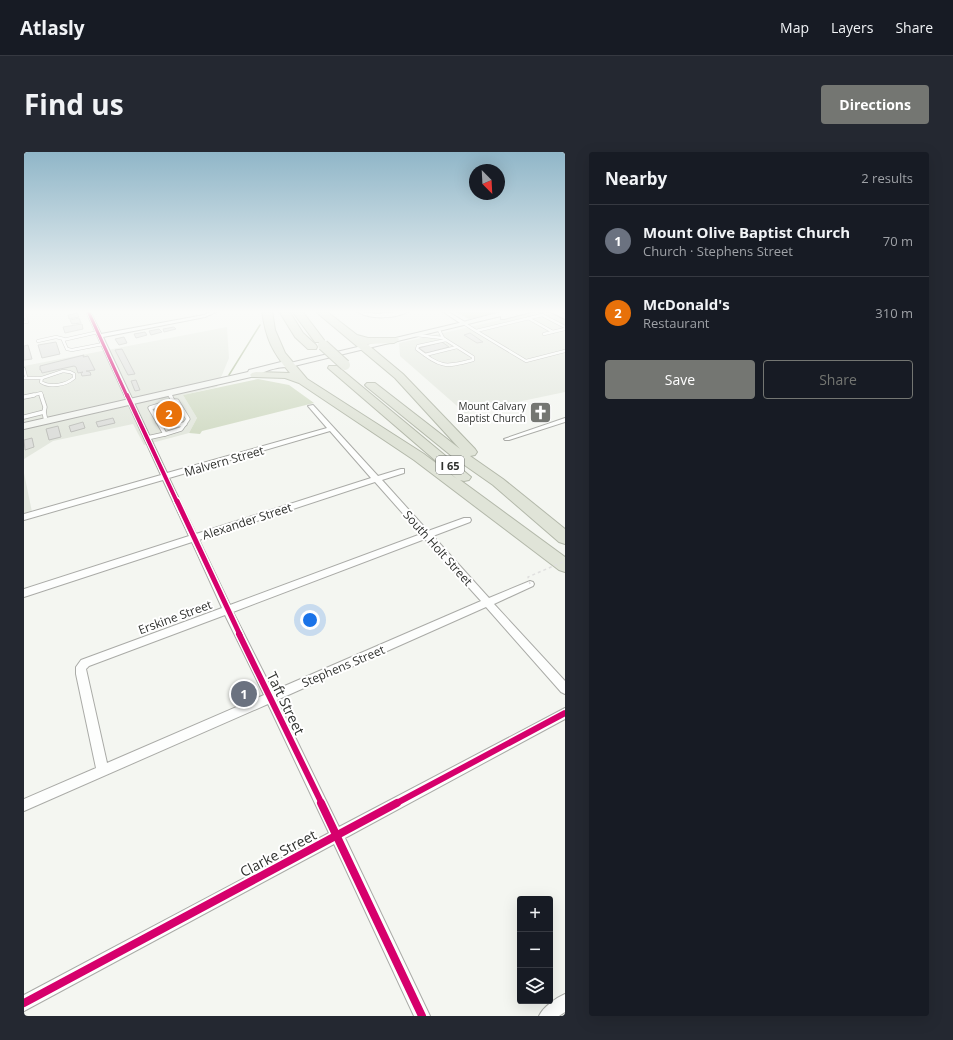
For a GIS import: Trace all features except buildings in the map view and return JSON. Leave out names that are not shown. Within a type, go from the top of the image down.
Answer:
[{"type":"highway","name":"I 65","points":[[323,351],[565,562]]},
{"type":"highway","points":[[371,351],[385,362],[498,482]]},
{"type":"highway","points":[[384,351],[385,362]]},
{"type":"highway","points":[[253,374],[273,362],[280,354],[304,381],[418,457],[565,566]]},
{"type":"highway","name":"I 65","points":[[339,366],[498,482],[565,538]]},
{"type":"highway","points":[[253,374],[286,375],[304,381]]},
{"type":"main road","points":[[24,426],[45,417],[130,401],[171,397],[253,374],[285,369],[290,365],[348,351]]},
{"type":"street","name":"Taft Street","points":[[106,351],[227,609],[422,1016]]},
{"type":"street","name":"South Holt Street","points":[[310,406],[565,689]]},
{"type":"street","points":[[508,439],[565,420]]},
{"type":"street","name":"Malvern Street","points":[[24,517],[331,429]]},
{"type":"street","name":"Alexander Street","points":[[24,593],[401,472]]},
{"type":"street","name":"Erskine Street","points":[[103,770],[81,674],[81,667],[89,660],[467,520]]},
{"type":"street","name":"Stephens Street","points":[[24,805],[530,584]]},
{"type":"street","name":"Clarke Street","points":[[24,1003],[565,713]]},
{"type":"street","points":[[547,1016],[565,1002]]},
{"type":"lane","points":[[420,351],[442,366],[448,367],[472,360],[473,357],[464,351]]},
{"type":"lane","points":[[425,355],[437,351]]},
{"type":"lane","points":[[510,351],[526,361],[564,351]]},
{"type":"lane","points":[[24,369],[25,378],[42,378],[67,371],[71,371],[74,374],[74,378],[66,383],[48,385],[41,382],[42,378]]},
{"type":"lane","points":[[33,398],[40,394]]},
{"type":"lane","points":[[24,398],[40,394]]},
{"type":"lane","points":[[24,417],[45,417],[45,407],[40,394]]},
{"type":"lane","points":[[147,438],[165,434],[180,430],[188,419],[177,401],[171,397],[150,408],[165,434]]},
{"type":"lane","points":[[24,398],[28,399]]},
{"type":"lane","points":[[158,422],[177,425],[185,424]]},
{"type":"path","points":[[530,584],[528,577],[565,562]]},
{"type":"shaded area","points":[[100,351],[229,351],[229,358],[217,387],[183,395],[197,418],[189,433],[144,445],[133,424],[53,441],[24,459],[24,366]]},
{"type":"shaded area","points":[[400,351],[565,351],[565,392],[465,413],[400,356]]},
{"type":"shaded area","points":[[24,473],[32,512],[24,514]]},
{"type":"green space","points":[[258,379],[289,385],[314,403],[202,431],[200,434],[189,433],[197,418],[183,395]]},
{"type":"waterway","points":[[229,375],[244,351]]},
{"type":"cycle path","points":[[107,351],[227,609],[303,764],[422,1016]]},
{"type":"cycle path","points":[[24,1003],[565,713]]},
{"type":"place","name":"Mount Calvary Baptist Church","points":[[541,412]]},
{"type":"place","name":"McDonald's","points":[[169,414]]},
{"type":"place","name":"Mount Olive Baptist Church","points":[[244,694]]}]
